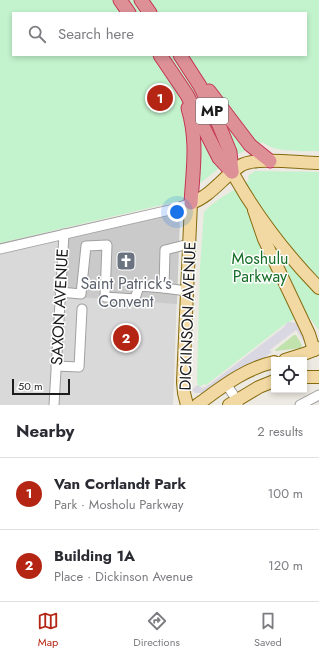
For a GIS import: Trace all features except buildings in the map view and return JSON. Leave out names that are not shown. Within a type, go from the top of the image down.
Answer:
[{"type":"highway","points":[[120,0],[128,12]]},
{"type":"highway","points":[[141,0],[149,12]]},
{"type":"highway","name":"MP","points":[[161,56],[194,106],[219,158],[232,172]]},
{"type":"highway","name":"MP","points":[[181,56],[194,76],[212,111],[230,152],[232,172]]},
{"type":"highway","points":[[194,76],[209,91],[250,145],[270,161]]},
{"type":"highway","points":[[181,85],[192,122],[194,136],[191,203]]},
{"type":"main road","points":[[191,203],[203,198],[232,172],[240,166],[248,163],[270,161],[319,164]]},
{"type":"main road","name":"MP","points":[[232,172],[254,210],[274,238],[319,288]]},
{"type":"main road","name":"DICKINSON AVENUE","points":[[187,405],[183,386],[191,203]]},
{"type":"main road","points":[[254,210],[264,239],[316,349],[294,357]]},
{"type":"main road","points":[[197,405],[226,384],[250,370],[271,363]]},
{"type":"main road","points":[[307,377],[319,377]]},
{"type":"main road","points":[[235,403],[259,387],[271,382]]},
{"type":"street","points":[[0,249],[174,209],[191,203]]},
{"type":"street","name":"SAXON AVENUE","points":[[54,405],[64,234]]},
{"type":"street","points":[[164,288],[165,250],[189,244]]},
{"type":"street","points":[[60,292],[81,294],[86,246],[107,245],[105,297],[135,299],[139,286],[187,290]]},
{"type":"street","points":[[56,366],[79,367],[82,309]]},
{"type":"street","points":[[226,384],[235,403]]},
{"type":"street","points":[[300,405],[319,395]]},
{"type":"shaded area","points":[[180,213],[173,405],[0,405],[0,251]]},
{"type":"shaded area","points":[[180,213],[177,304],[63,296],[69,237]]},
{"type":"shaded area","points":[[288,322],[301,323],[307,347],[296,330],[271,349],[270,351],[272,352],[261,360],[240,369],[206,393],[195,393],[192,390],[197,385],[202,388],[206,387],[283,328]]},
{"type":"green space","points":[[0,0],[319,0],[319,151],[282,150],[268,146],[263,142],[236,155],[199,184],[187,199],[0,243]]},
{"type":"green space","name":"Moshulu Parkway","points":[[255,171],[319,172],[319,330],[306,313],[285,324],[206,385],[204,384],[199,387],[197,382],[200,267],[204,212],[220,199],[249,180],[248,176]]},
{"type":"green space","points":[[296,335],[302,345],[301,348],[275,350]]},
{"type":"place","name":"Van Cortlandt Park","points":[[160,98]]},
{"type":"place","name":"Saint Patrick's Convent","points":[[126,261]]},
{"type":"place","name":"Building 1A","points":[[126,338]]}]
